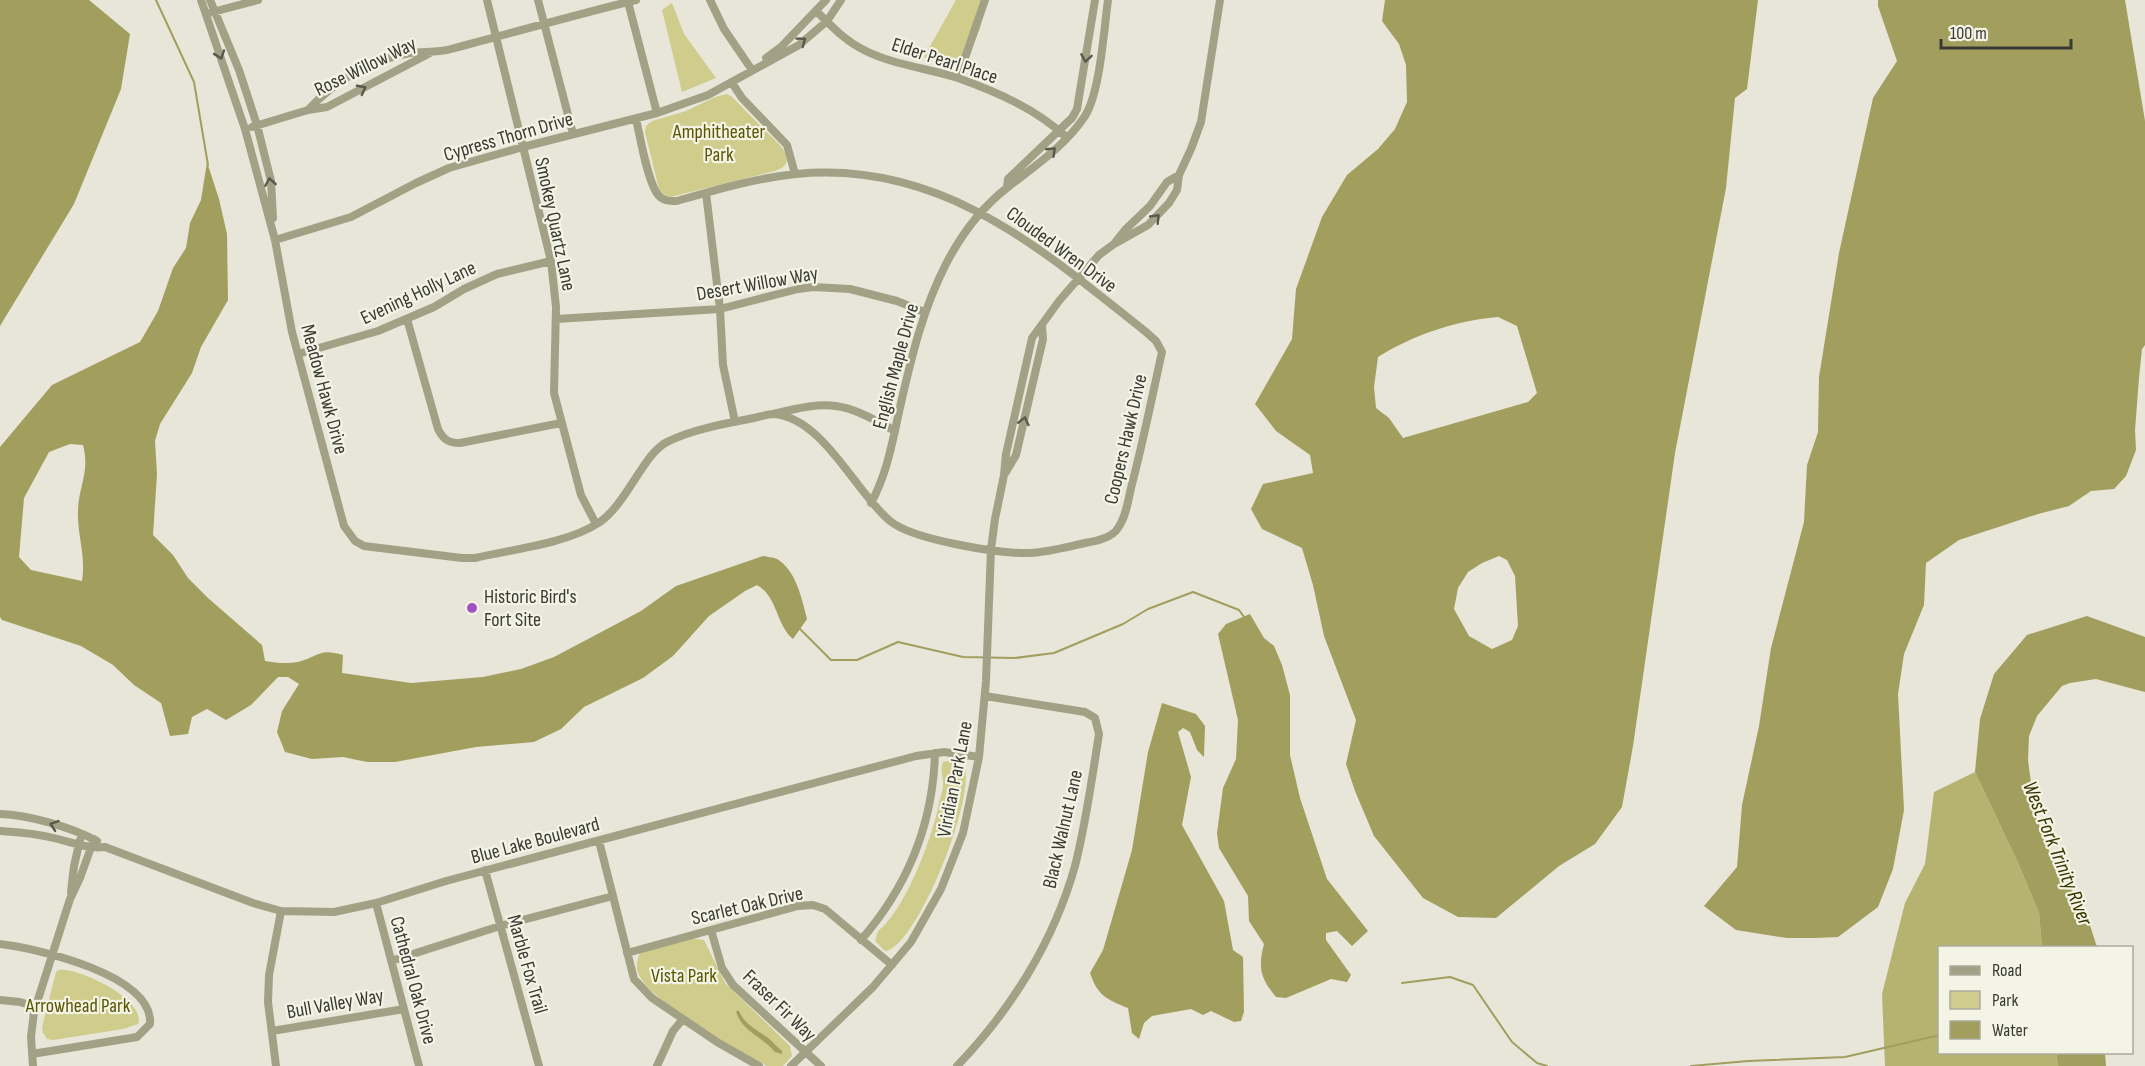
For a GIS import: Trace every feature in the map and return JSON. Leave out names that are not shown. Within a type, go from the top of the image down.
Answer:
[{"type":"street","name":"Meadow Hawk Drive","points":[[201,0],[239,70],[257,125],[271,181],[275,240]]},
{"type":"street","name":"Meadow Hawk Drive","points":[[210,0],[210,13],[246,129],[275,240],[285,300],[298,354],[344,526],[355,541],[373,548],[475,558],[562,538],[596,524]]},
{"type":"street","points":[[210,13],[258,0]]},
{"type":"street","name":"Smokey Quartz Lane","points":[[487,0],[551,261],[556,319],[554,393],[581,495],[596,524]]},
{"type":"street","points":[[538,0],[573,134]]},
{"type":"street","points":[[710,0],[724,29],[752,70]]},
{"type":"street","name":"Cypress Thorn Drive","points":[[752,70],[761,60],[781,47],[826,0]]},
{"type":"street","name":"Cypress Thorn Drive","points":[[275,240],[351,217],[449,168],[636,119],[700,98],[732,83],[799,45],[827,21],[841,0]]},
{"type":"street","points":[[958,78],[985,0]]},
{"type":"street","name":"English Maple Drive","points":[[1063,134],[1077,109],[1095,0]]},
{"type":"street","name":"English Maple Drive","points":[[872,503],[883,480],[924,312],[946,264],[962,236],[980,212],[1007,188],[1008,179],[1017,169],[1085,116],[1095,93],[1108,0]]},
{"type":"street","name":"Viridian Park Lane","points":[[791,1066],[873,987],[911,942],[949,872],[968,814],[979,757],[986,681],[991,549],[1004,475],[1016,455],[1043,339],[1042,326],[1050,313],[1099,255],[1141,230],[1160,214],[1177,190],[1179,175],[1201,122],[1220,0]]},
{"type":"street","points":[[632,1],[657,113]]},
{"type":"street","name":"Rose Willow Way","points":[[308,110],[325,91],[350,75],[388,59],[436,50],[447,51],[545,24],[609,3],[632,1]]},
{"type":"street","name":"Elder Pearl Place","points":[[816,11],[848,41],[864,50],[894,62],[958,78],[1014,101],[1046,119],[1063,134]]},
{"type":"street","name":"Rose Willow Way","points":[[246,129],[308,110],[327,107],[436,50]]},
{"type":"street","points":[[732,83],[742,98],[787,145],[795,174]]},
{"type":"street","name":"Clouded Wren Drive","points":[[636,119],[654,188],[660,198],[677,201],[795,174],[844,173],[898,181],[935,191],[980,212],[1030,242],[1146,332],[1156,341],[1161,352]]},
{"type":"street","points":[[706,193],[720,309],[723,365],[735,422]]},
{"type":"street","name":"Evening Holly Lane","points":[[298,354],[378,331],[434,307],[496,274],[551,261]]},
{"type":"street","name":"Desert Willow Way","points":[[556,319],[720,309],[813,287],[850,289],[897,301],[924,312]]},
{"type":"street","points":[[407,319],[438,429],[445,440],[460,443],[561,423]]},
{"type":"street","name":"Coopers Hawk Drive","points":[[772,414],[798,422],[811,431],[835,456],[872,503],[893,524],[906,531],[991,549],[1027,553],[1041,552],[1094,541],[1116,531],[1124,517],[1135,475],[1161,352]]},
{"type":"street","points":[[596,524],[612,510],[645,464],[662,445],[681,436],[815,404],[842,406],[869,416],[895,431]]},
{"type":"street","name":"Black Walnut Lane","points":[[957,1066],[992,1026],[1013,997],[1038,955],[1056,917],[1070,882],[1079,848],[1099,734],[1095,718],[1085,712],[985,696]]},
{"type":"street","points":[[861,940],[890,904],[909,871],[917,851],[929,809],[935,753]]},
{"type":"street","name":"Blue Lake Boulevard","points":[[0,831],[15,831],[105,847],[241,899],[281,910],[334,912],[376,903],[484,870],[865,769],[935,753],[955,753],[979,757]]},
{"type":"street","name":"Blue Lake Boulevard","points":[[0,814],[34,818],[82,834],[93,844]]},
{"type":"street","points":[[70,899],[82,834]]},
{"type":"street","points":[[599,841],[634,979],[652,998],[717,1042],[759,1066]]},
{"type":"street","points":[[33,1066],[31,1037],[36,1007],[70,899],[93,844]]},
{"type":"street","name":"Marble Fox Trail","points":[[484,870],[539,1066]]},
{"type":"street","points":[[391,961],[500,926],[613,896]]},
{"type":"street","name":"Cathedral Oak Drive","points":[[376,903],[419,1066]]},
{"type":"street","name":"Scarlet Oak Drive","points":[[627,952],[798,906],[813,905],[825,909],[892,965]]},
{"type":"street","points":[[276,1066],[268,1002],[269,975],[281,910]]},
{"type":"street","name":"Fraser Fir Way","points":[[711,930],[722,968],[733,985],[820,1066]]},
{"type":"street","points":[[0,944],[24,947],[91,967],[119,981],[131,990],[148,1008],[151,1016],[150,1024],[137,1037],[32,1054]]},
{"type":"street","points":[[0,1000],[20,1002],[36,1007]]},
{"type":"street","name":"Bull Valley Way","points":[[272,1031],[404,1009]]},
{"type":"street","points":[[657,1066],[674,1031],[683,1019]]},
{"type":"green space","points":[[956,0],[987,0],[980,28],[964,70],[924,57]]},
{"type":"green space","points":[[672,3],[684,34],[716,78],[682,92],[662,10]]},
{"type":"green space","name":"Amphitheater Park","points":[[727,94],[778,143],[786,156],[787,161],[783,167],[775,171],[670,197],[661,193],[645,132],[646,126],[652,121],[686,111],[715,97]]},
{"type":"green space","points":[[954,760],[963,762],[966,778],[954,833],[942,866],[913,924],[898,943],[885,951],[875,941],[878,931],[898,907],[916,872],[936,817],[943,785],[943,762]]},
{"type":"green space","name":"Vista Park","points":[[689,938],[704,940],[725,983],[790,1046],[792,1056],[783,1066],[767,1066],[736,1049],[678,1012],[647,987],[637,969],[640,953]]},
{"type":"green space","name":"Arrowhead Park","points":[[59,970],[81,974],[109,987],[132,1005],[138,1015],[138,1024],[123,1029],[47,1039],[42,1027],[56,972]]},
{"type":"shaded area","points":[[1975,772],[2039,913],[2042,946],[1938,946],[1938,1054],[2056,1054],[2058,1066],[1885,1066],[1882,994],[1905,903],[1925,864],[1934,792]]},
{"type":"water","points":[[0,0],[89,0],[130,34],[121,89],[74,204],[0,326]]},
{"type":"water","points":[[1385,0],[1758,0],[1747,89],[1735,98],[1726,188],[1675,453],[1633,746],[1622,807],[1595,844],[1559,866],[1496,918],[1458,917],[1423,898],[1374,836],[1346,764],[1356,720],[1324,636],[1302,548],[1262,529],[1251,509],[1263,484],[1313,473],[1310,455],[1276,431],[1255,404],[1292,339],[1296,289],[1322,217],[1347,175],[1378,149],[1395,129],[1407,102],[1406,65],[1399,44],[1382,21]],"holes":[[[1498,317],[1517,326],[1537,393],[1528,402],[1403,438],[1389,418],[1376,408],[1374,387],[1378,357],[1421,335],[1467,321]],[[1499,556],[1507,560],[1515,576],[1518,626],[1512,640],[1492,649],[1469,636],[1454,609],[1458,588],[1468,572]]]},
{"type":"water","points":[[1878,0],[2125,0],[2145,121],[2145,345],[2142,349],[2139,378],[2135,430],[2136,450],[2126,476],[2114,489],[2091,491],[2069,506],[1959,540],[1926,563],[1924,605],[1904,654],[1898,694],[1904,810],[1893,869],[1878,907],[1838,937],[1787,938],[1736,930],[1704,906],[1737,867],[1742,805],[1759,726],[1771,648],[1804,522],[1807,465],[1818,432],[1819,377],[1839,253],[1873,98],[1897,61]]},
{"type":"water","points":[[207,162],[227,234],[228,300],[201,347],[192,373],[160,424],[155,441],[157,474],[153,535],[173,555],[188,578],[262,645],[265,661],[294,663],[329,652],[343,655],[342,673],[411,683],[483,677],[521,669],[554,657],[641,611],[676,586],[763,556],[775,558],[784,564],[797,586],[807,619],[793,639],[783,626],[769,597],[757,585],[709,616],[673,656],[643,678],[584,707],[561,729],[534,742],[476,747],[395,762],[367,762],[343,757],[312,759],[285,752],[277,732],[282,711],[299,684],[288,677],[278,677],[251,705],[226,720],[207,709],[192,717],[188,734],[170,736],[161,703],[134,685],[113,665],[81,646],[2,620],[0,617],[0,447],[52,385],[140,342],[158,311],[173,268],[186,248],[190,223],[201,200]],"holes":[[[70,444],[83,445],[85,471],[78,510],[83,562],[82,581],[31,570],[19,557],[24,498],[49,452]]]},
{"type":"water","points":[[1250,614],[1264,638],[1274,646],[1282,665],[1290,695],[1290,755],[1300,798],[1327,879],[1368,931],[1352,946],[1337,931],[1326,933],[1326,940],[1351,975],[1347,982],[1331,979],[1286,998],[1276,997],[1264,978],[1261,959],[1264,944],[1249,921],[1248,896],[1219,848],[1217,833],[1223,788],[1236,759],[1238,720],[1218,634],[1226,624]]},
{"type":"water","points":[[2087,616],[2145,637],[2145,692],[2096,679],[2062,686],[2037,716],[2029,736],[2028,760],[2035,814],[2051,856],[2086,913],[2097,946],[2042,946],[2039,913],[1975,772],[1980,719],[1994,674],[2027,635]]},
{"type":"water","points":[[1162,703],[1196,714],[1205,726],[1204,757],[1197,750],[1190,732],[1183,728],[1178,732],[1191,777],[1182,825],[1224,901],[1233,950],[1243,957],[1244,1012],[1241,1021],[1234,1022],[1211,1011],[1203,1015],[1191,1009],[1152,1016],[1144,1023],[1139,1039],[1132,1033],[1128,1008],[1104,996],[1096,987],[1090,973],[1103,950],[1132,850],[1148,752]]},
{"type":"water","points":[[736,1011],[739,1011],[747,1023],[771,1040],[782,1051],[782,1054],[775,1052],[747,1029]]},
{"type":"water","points":[[2056,1054],[2105,1054],[2106,1066],[2058,1066]]},
{"type":"waterway","points":[[156,0],[194,82],[208,165]]},
{"type":"waterway","points":[[800,629],[831,660],[857,660],[898,642],[963,657],[1015,658],[1054,653],[1123,624],[1148,609],[1193,592],[1239,610],[1244,617]]},
{"type":"waterway","points":[[1402,983],[1450,977],[1473,985],[1512,1042],[1537,1063],[1547,1066]]},
{"type":"waterway","points":[[1691,1066],[1845,1057],[1938,1035]]},
{"type":"place","name":"Historic Bird's Fort Site","points":[[472,608]]},
{"type":"water label","name":"West Fork Trinity River","points":[[2058,853]]}]
